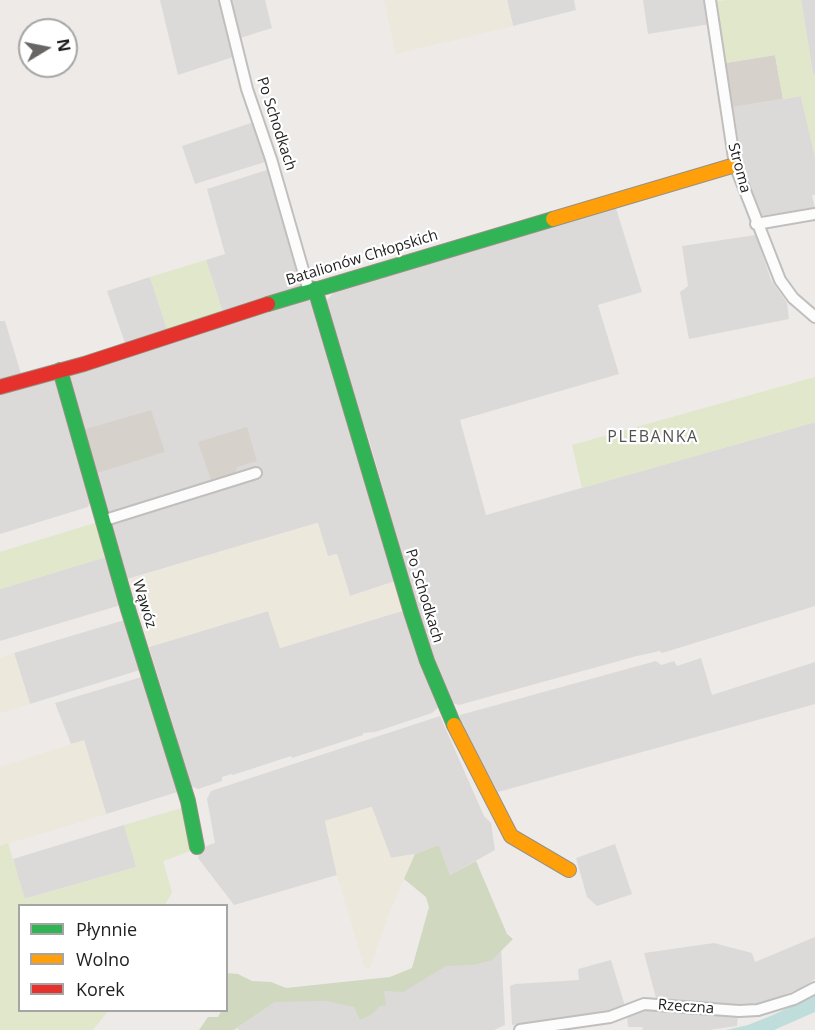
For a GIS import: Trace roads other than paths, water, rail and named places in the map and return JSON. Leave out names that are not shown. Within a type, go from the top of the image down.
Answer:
[{"type":"street","name":"Po Schodkach","points":[[225,0],[247,89],[273,163],[427,661],[447,711],[511,836],[569,870]]},
{"type":"street","name":"Stroma","points":[[710,0],[735,165],[756,224],[780,280],[794,298],[815,316]]},
{"type":"street","name":"Batalionów Chłopskich","points":[[0,387],[312,290],[735,165]]},
{"type":"street","points":[[756,224],[815,214]]},
{"type":"street","name":"Wąwóz","points":[[60,370],[102,521],[188,801],[198,848]]},
{"type":"street","points":[[102,521],[256,473]]},
{"type":"street","name":"Rzeczna","points":[[520,1030],[610,1017],[644,1004],[739,1011],[758,1010],[794,999],[815,988]]},
{"type":"water","points":[[815,995],[815,1012],[774,1030],[726,1030],[748,1025]]},
{"type":"district","name":"PLEBANKA","points":[[653,437]]}]
